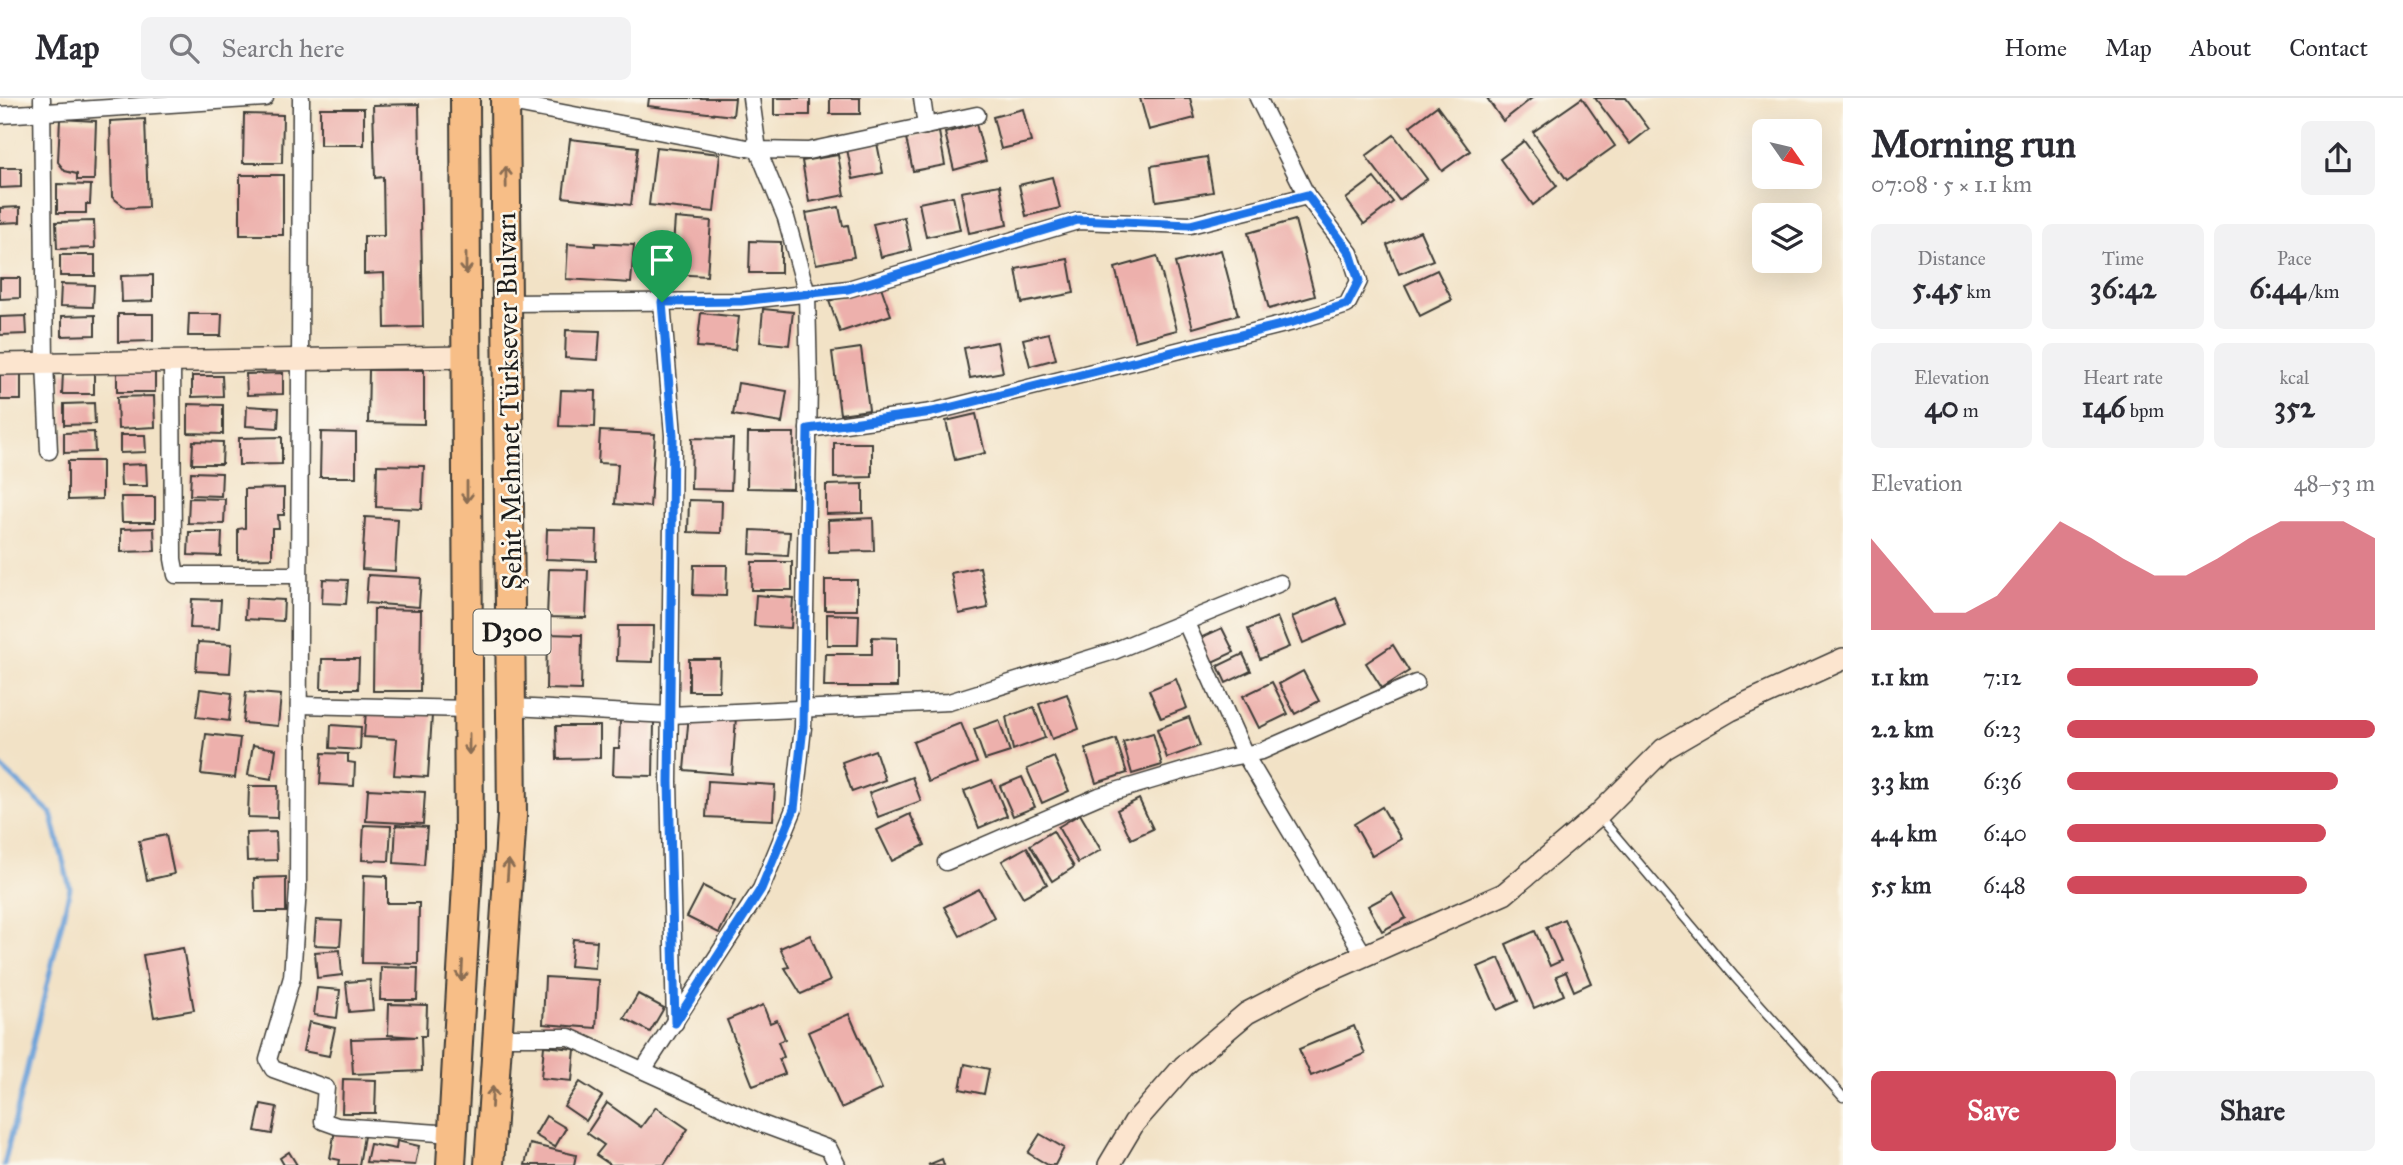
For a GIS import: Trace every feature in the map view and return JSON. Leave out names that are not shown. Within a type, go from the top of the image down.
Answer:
[{"type":"highway","name":"Şehit Mehmet Türksever Bulvarı","points":[[451,1165],[469,849],[465,98]]},
{"type":"highway","name":"Şehit Mehmet Türksever Bulvarı","points":[[489,1165],[495,1037],[512,816],[505,100]]},
{"type":"street","points":[[0,115],[42,105],[265,98]]},
{"type":"street","points":[[301,98],[298,889],[292,977],[268,1060],[273,1069],[326,1087],[323,1121],[337,1126],[453,1134]]},
{"type":"street","points":[[643,1070],[761,889],[794,809],[803,710],[808,429],[807,293],[786,218],[758,150],[751,98]]},
{"type":"street","points":[[922,98],[926,126]]},
{"type":"street","points":[[808,429],[932,412],[1293,322],[1347,304],[1359,281],[1350,253],[1307,195],[1258,98]]},
{"type":"street","points":[[505,100],[758,150],[808,151],[977,115]]},
{"type":"street","points":[[42,105],[45,363],[49,451]]},
{"type":"street","points":[[509,303],[741,301],[848,289],[1078,220],[1190,225],[1307,195]]},
{"type":"street","points":[[662,302],[673,435],[670,715],[675,1023]]},
{"type":"street","points":[[0,364],[467,357]]},
{"type":"street","points":[[172,361],[173,559],[176,575],[298,575]]},
{"type":"street","points":[[513,707],[670,715],[949,702],[1101,655],[1280,583]]},
{"type":"street","points":[[1186,623],[1245,755],[1364,955]]},
{"type":"street","points":[[1109,1165],[1134,1124],[1184,1066],[1247,1013],[1364,955],[1504,894],[1598,815],[1664,750],[1731,710],[1843,659]]},
{"type":"street","points":[[946,862],[1099,796],[1262,751],[1416,682]]},
{"type":"street","points":[[299,705],[468,709]]},
{"type":"street","points":[[495,1037],[569,1037],[758,1123],[829,1149],[837,1165]]},
{"type":"lane","points":[[1598,815],[1735,977],[1843,1097]]},
{"type":"building","points":[[649,98],[735,98],[733,116],[648,106]]},
{"type":"building","points":[[774,98],[810,98],[810,115],[774,115]]},
{"type":"building","points":[[830,98],[860,98],[860,114],[830,114]]},
{"type":"building","points":[[1140,98],[1190,98],[1195,118],[1149,130]]},
{"type":"building","points":[[1487,98],[1532,98],[1503,121]]},
{"type":"building","points":[[1582,98],[1615,146],[1567,180],[1533,132]]},
{"type":"building","points":[[1595,98],[1626,98],[1649,129],[1630,144]]},
{"type":"building","points":[[419,104],[423,327],[385,328],[384,273],[364,274],[364,236],[384,236],[383,177],[375,178],[373,105]]},
{"type":"building","points":[[1437,106],[1470,151],[1442,171],[1410,126]]},
{"type":"building","points":[[320,108],[364,108],[364,145],[320,145]]},
{"type":"building","points":[[1023,109],[1031,142],[1001,149],[993,117]]},
{"type":"building","points":[[244,114],[283,115],[282,163],[243,163]]},
{"type":"building","points":[[60,119],[96,121],[94,180],[77,180],[77,174],[65,171],[58,162]]},
{"type":"building","points":[[145,119],[148,207],[126,208],[112,197],[110,121]]},
{"type":"building","points":[[976,124],[986,161],[954,170],[945,133]]},
{"type":"building","points":[[939,132],[945,165],[913,171],[906,138]]},
{"type":"building","points":[[1394,135],[1427,179],[1399,200],[1366,156]]},
{"type":"building","points":[[570,139],[638,147],[631,205],[563,197]]},
{"type":"building","points":[[1524,141],[1557,186],[1533,205],[1500,159]]},
{"type":"building","points":[[877,143],[883,173],[853,179],[847,149]]},
{"type":"building","points":[[656,147],[720,154],[714,212],[649,205]]},
{"type":"building","points":[[838,155],[845,195],[809,202],[802,161]]},
{"type":"building","points":[[1207,157],[1213,192],[1156,201],[1151,166]]},
{"type":"building","points":[[0,168],[21,168],[21,187],[0,188]]},
{"type":"building","points":[[240,175],[283,175],[283,235],[240,235]]},
{"type":"building","points":[[1052,177],[1060,208],[1026,216],[1019,185]]},
{"type":"building","points":[[1374,178],[1393,202],[1364,224],[1346,199]]},
{"type":"building","points":[[57,184],[91,185],[90,204],[86,204],[86,213],[57,213]]},
{"type":"building","points":[[1000,185],[1007,225],[969,233],[961,192]]},
{"type":"building","points":[[953,196],[960,230],[926,237],[919,203]]},
{"type":"building","points":[[20,207],[20,222],[0,223],[0,208]]},
{"type":"building","points":[[839,207],[843,226],[848,225],[854,257],[816,264],[806,213]]},
{"type":"building","points":[[904,217],[911,250],[881,257],[873,224]]},
{"type":"building","points":[[675,218],[711,221],[707,276],[671,274]]},
{"type":"building","points":[[1295,220],[1315,296],[1269,309],[1248,233]]},
{"type":"building","points":[[94,221],[95,248],[57,249],[56,222]]},
{"type":"building","points":[[1420,231],[1433,260],[1399,274],[1387,245]]},
{"type":"building","points":[[750,241],[781,242],[781,273],[749,273]]},
{"type":"building","points":[[595,243],[634,245],[631,283],[566,279],[568,244],[595,246]]},
{"type":"building","points":[[1221,250],[1238,315],[1193,328],[1175,263]]},
{"type":"building","points":[[60,255],[95,255],[95,276],[60,276]]},
{"type":"building","points":[[1157,256],[1177,330],[1135,341],[1115,268]]},
{"type":"building","points":[[1068,259],[1074,293],[1022,303],[1016,269]]},
{"type":"building","points":[[1437,270],[1452,300],[1420,316],[1405,285]]},
{"type":"building","points":[[153,275],[153,301],[122,302],[121,276]]},
{"type":"building","points":[[0,278],[20,278],[20,298],[0,299]]},
{"type":"building","points":[[61,284],[94,285],[93,307],[60,306]]},
{"type":"building","points":[[880,284],[891,315],[840,332],[829,301]]},
{"type":"building","points":[[763,309],[793,312],[789,345],[760,342]]},
{"type":"building","points":[[701,313],[739,317],[735,350],[697,347]]},
{"type":"building","points":[[118,314],[153,314],[153,341],[118,342]]},
{"type":"building","points":[[189,314],[222,314],[221,336],[188,336]]},
{"type":"building","points":[[95,315],[95,335],[62,336],[62,316]]},
{"type":"building","points":[[26,316],[27,334],[0,335],[0,317]]},
{"type":"building","points":[[566,330],[600,331],[598,360],[565,358]]},
{"type":"building","points":[[1049,333],[1056,359],[1030,366],[1023,339]]},
{"type":"building","points":[[997,342],[1003,372],[970,378],[964,348]]},
{"type":"building","points":[[861,348],[869,410],[840,414],[832,352]]},
{"type":"building","points":[[0,364],[21,365],[21,400],[0,400]]},
{"type":"building","points":[[117,366],[155,366],[155,392],[117,392]]},
{"type":"building","points":[[369,370],[424,370],[424,424],[368,423]]},
{"type":"building","points":[[63,372],[94,373],[94,394],[62,394]]},
{"type":"building","points":[[283,373],[283,394],[247,395],[246,374]]},
{"type":"building","points":[[192,376],[222,376],[223,396],[192,397]]},
{"type":"building","points":[[738,383],[787,391],[782,423],[733,415]]},
{"type":"building","points":[[561,390],[596,391],[595,427],[559,426]]},
{"type":"building","points":[[154,396],[155,427],[118,429],[117,397]]},
{"type":"building","points":[[94,403],[95,424],[64,425],[64,404]]},
{"type":"building","points":[[188,404],[223,405],[223,434],[188,433]]},
{"type":"building","points":[[247,406],[279,408],[278,428],[246,426]]},
{"type":"building","points":[[976,414],[985,453],[955,460],[946,421]]},
{"type":"building","points":[[600,431],[655,434],[650,507],[615,504],[618,464],[598,463]]},
{"type":"building","points":[[94,432],[95,452],[64,453],[64,433]]},
{"type":"building","points":[[321,432],[356,433],[356,477],[320,477]]},
{"type":"building","points":[[748,433],[794,433],[793,489],[747,488]]},
{"type":"building","points":[[120,435],[145,435],[146,452],[120,453]]},
{"type":"building","points":[[282,437],[282,464],[239,465],[239,438]]},
{"type":"building","points":[[692,438],[733,439],[731,490],[691,489]]},
{"type":"building","points":[[193,441],[223,442],[222,464],[192,464]]},
{"type":"building","points":[[834,443],[872,443],[872,477],[834,478]]},
{"type":"building","points":[[68,461],[102,461],[102,499],[68,500]]},
{"type":"building","points":[[146,464],[147,486],[121,486],[120,465]]},
{"type":"building","points":[[377,465],[424,466],[422,509],[376,507]]},
{"type":"building","points":[[191,472],[222,473],[221,496],[190,495]]},
{"type":"building","points":[[863,484],[863,513],[826,514],[826,485]]},
{"type":"building","points":[[284,488],[284,515],[278,515],[279,528],[272,528],[272,558],[238,559],[238,529],[245,528],[245,489]]},
{"type":"building","points":[[121,497],[155,497],[155,522],[122,522]]},
{"type":"building","points":[[189,498],[225,499],[224,524],[188,523]]},
{"type":"building","points":[[689,500],[722,501],[721,533],[688,532]]},
{"type":"building","points":[[365,517],[398,519],[395,571],[362,569]]},
{"type":"building","points":[[873,518],[874,551],[829,552],[828,520]]},
{"type":"building","points":[[154,528],[155,551],[121,552],[121,529]]},
{"type":"building","points":[[547,529],[597,530],[596,561],[546,559]]},
{"type":"building","points":[[751,530],[790,532],[788,556],[750,554]]},
{"type":"building","points":[[189,532],[222,532],[221,556],[188,555]]},
{"type":"building","points":[[752,562],[792,562],[792,590],[751,590]]},
{"type":"building","points":[[694,565],[727,565],[726,596],[693,595]]},
{"type":"building","points":[[980,567],[988,608],[959,614],[951,573]]},
{"type":"building","points":[[549,569],[588,570],[586,618],[547,617]]},
{"type":"building","points":[[368,575],[421,578],[419,607],[366,603]]},
{"type":"building","points":[[323,579],[348,580],[346,604],[322,603]]},
{"type":"building","points":[[825,580],[857,580],[857,610],[825,610]]},
{"type":"building","points":[[756,595],[793,598],[791,628],[754,626]]},
{"type":"building","points":[[246,598],[284,600],[283,621],[245,619]]},
{"type":"building","points":[[1336,598],[1347,624],[1303,643],[1292,617]]},
{"type":"building","points":[[192,599],[221,600],[219,629],[190,628]]},
{"type":"building","points":[[374,609],[421,610],[420,691],[373,691]]},
{"type":"building","points":[[827,614],[859,615],[858,645],[827,645]]},
{"type":"building","points":[[1277,617],[1289,647],[1260,659],[1248,629]]},
{"type":"building","points":[[618,626],[654,626],[653,662],[617,661]]},
{"type":"building","points":[[1222,628],[1234,652],[1210,663],[1198,639]]},
{"type":"building","points":[[547,634],[582,635],[581,690],[546,689]]},
{"type":"building","points":[[872,637],[897,638],[897,687],[824,687],[825,654],[872,654]]},
{"type":"building","points":[[198,642],[232,644],[230,673],[196,671]]},
{"type":"building","points":[[1393,645],[1409,671],[1382,688],[1366,663]]},
{"type":"building","points":[[1243,654],[1251,671],[1226,683],[1218,666]]},
{"type":"building","points":[[322,659],[359,659],[358,689],[321,689]]},
{"type":"building","points":[[689,659],[720,659],[719,691],[689,691]]},
{"type":"building","points":[[1303,671],[1319,701],[1295,714],[1279,684]]},
{"type":"building","points":[[1176,679],[1187,708],[1161,718],[1149,690]]},
{"type":"building","points":[[1272,682],[1288,714],[1259,728],[1243,696]]},
{"type":"building","points":[[200,689],[232,693],[229,721],[196,717]]},
{"type":"building","points":[[246,692],[281,695],[278,726],[243,723]]},
{"type":"building","points":[[1067,694],[1079,729],[1052,739],[1039,704]]},
{"type":"building","points":[[1034,707],[1045,738],[1013,750],[1006,717]]},
{"type":"building","points":[[366,711],[432,715],[428,777],[394,775],[397,739],[364,737]]},
{"type":"building","points":[[689,714],[736,717],[732,774],[684,770]]},
{"type":"building","points":[[1189,717],[1200,746],[1167,758],[1157,729]]},
{"type":"building","points":[[999,720],[1010,752],[985,760],[974,729]]},
{"type":"building","points":[[620,721],[654,722],[653,776],[613,775],[614,748],[619,748]]},
{"type":"building","points":[[961,723],[977,763],[928,782],[913,742]]},
{"type":"building","points":[[331,725],[361,727],[360,750],[330,748]]},
{"type":"building","points":[[556,726],[600,726],[600,758],[557,759]]},
{"type":"building","points":[[1153,733],[1162,765],[1132,774],[1123,742]]},
{"type":"building","points":[[206,734],[240,738],[235,778],[201,774]]},
{"type":"building","points":[[1116,739],[1127,773],[1096,783],[1085,749]]},
{"type":"building","points":[[253,745],[276,749],[272,779],[248,775]]},
{"type":"building","points":[[875,750],[885,780],[852,792],[842,762]]},
{"type":"building","points":[[322,753],[348,754],[348,762],[355,763],[354,786],[320,784]]},
{"type":"building","points":[[1054,757],[1069,791],[1042,803],[1027,769]]},
{"type":"building","points":[[912,777],[921,801],[878,817],[869,793]]},
{"type":"building","points":[[1022,777],[1035,807],[1013,816],[1000,786]]},
{"type":"building","points":[[992,780],[1007,816],[979,828],[964,791]]},
{"type":"building","points":[[708,781],[775,785],[773,820],[706,817]]},
{"type":"building","points":[[249,786],[278,786],[277,818],[248,817]]},
{"type":"building","points":[[368,789],[425,792],[423,824],[366,821]]},
{"type":"building","points":[[1139,799],[1153,829],[1131,839],[1117,810]]},
{"type":"building","points":[[1382,807],[1401,839],[1372,856],[1354,824]]},
{"type":"building","points":[[910,814],[925,845],[892,861],[877,830]]},
{"type":"building","points":[[1080,814],[1101,850],[1078,863],[1058,827]]},
{"type":"building","points":[[364,825],[391,826],[389,861],[362,860]]},
{"type":"building","points":[[396,825],[427,827],[424,865],[394,863]]},
{"type":"building","points":[[1053,831],[1074,867],[1052,881],[1030,845]]},
{"type":"building","points":[[276,832],[277,860],[247,861],[246,833]]},
{"type":"building","points":[[166,835],[174,874],[147,880],[139,841]]},
{"type":"building","points":[[1027,847],[1047,884],[1023,897],[1002,861]]},
{"type":"building","points":[[364,875],[387,876],[387,903],[419,903],[418,964],[362,963]]},
{"type":"building","points":[[286,877],[286,912],[255,912],[254,878]]},
{"type":"building","points":[[703,886],[735,902],[719,933],[687,917]]},
{"type":"building","points":[[979,889],[994,917],[960,936],[944,907]]},
{"type":"building","points":[[1392,893],[1406,918],[1382,931],[1368,906]]},
{"type":"building","points":[[1564,919],[1591,983],[1574,991],[1566,972],[1556,976],[1564,995],[1534,1008],[1506,944],[1535,931],[1550,966],[1561,961],[1546,927]]},
{"type":"building","points":[[316,920],[342,921],[340,946],[314,945]]},
{"type":"building","points":[[810,935],[830,981],[801,994],[785,968],[789,967],[780,948]]},
{"type":"building","points":[[573,939],[597,941],[595,968],[570,966]]},
{"type":"building","points":[[183,948],[194,1010],[154,1017],[143,955]]},
{"type":"building","points":[[340,950],[342,975],[317,978],[315,952]]},
{"type":"building","points":[[1499,958],[1518,1001],[1497,1010],[1478,967]]},
{"type":"building","points":[[381,967],[418,968],[417,1000],[380,1000]]},
{"type":"building","points":[[545,977],[599,980],[596,1028],[543,1024]]},
{"type":"building","points":[[370,980],[373,1010],[349,1012],[346,982]]},
{"type":"building","points":[[317,988],[340,990],[337,1018],[314,1015]]},
{"type":"building","points":[[638,994],[664,1008],[650,1032],[624,1018]]},
{"type":"building","points":[[389,1004],[427,1005],[426,1036],[421,1036],[422,1071],[353,1074],[351,1039],[417,1037],[388,1035]]},
{"type":"building","points":[[763,1005],[770,1023],[777,1020],[785,1039],[778,1042],[784,1057],[779,1059],[785,1074],[753,1086],[727,1020]]},
{"type":"building","points":[[849,1014],[882,1089],[841,1108],[808,1032]]},
{"type":"building","points":[[309,1022],[335,1028],[329,1056],[303,1051]]},
{"type":"building","points":[[1354,1026],[1365,1054],[1311,1076],[1299,1049]]},
{"type":"building","points":[[544,1046],[575,1049],[572,1081],[541,1078]]},
{"type":"building","points":[[965,1064],[989,1069],[984,1094],[960,1089]]},
{"type":"building","points":[[343,1079],[376,1080],[375,1113],[342,1113]]},
{"type":"building","points":[[580,1082],[602,1096],[586,1121],[564,1106]]},
{"type":"building","points":[[607,1103],[641,1127],[656,1107],[688,1129],[664,1165],[611,1165],[596,1155],[604,1145],[587,1133]]},
{"type":"building","points":[[261,1104],[277,1107],[272,1134],[255,1131]]},
{"type":"building","points":[[546,1116],[566,1128],[555,1147],[535,1135]]},
{"type":"building","points":[[335,1130],[364,1136],[359,1165],[339,1165],[340,1160],[330,1158]]},
{"type":"building","points":[[1040,1134],[1064,1148],[1055,1165],[1048,1165],[1028,1153]]},
{"type":"building","points":[[397,1141],[419,1146],[415,1165],[366,1162],[370,1144],[396,1149]]},
{"type":"building","points":[[530,1144],[576,1155],[574,1165],[525,1165]]},
{"type":"building","points":[[289,1152],[297,1165],[284,1165],[280,1158]]},
{"type":"building","points":[[942,1159],[944,1165],[928,1165]]},
{"type":"waterway","points":[[0,766],[51,813],[70,888],[4,1165]]},
{"type":"route","points":[[1307,195],[1350,253],[1359,281],[1347,304],[1293,322],[932,412],[808,429],[803,727],[794,809],[761,889],[675,1023],[669,782],[673,435],[662,302],[741,301],[848,289],[1078,220],[1190,225],[1307,195]]}]
